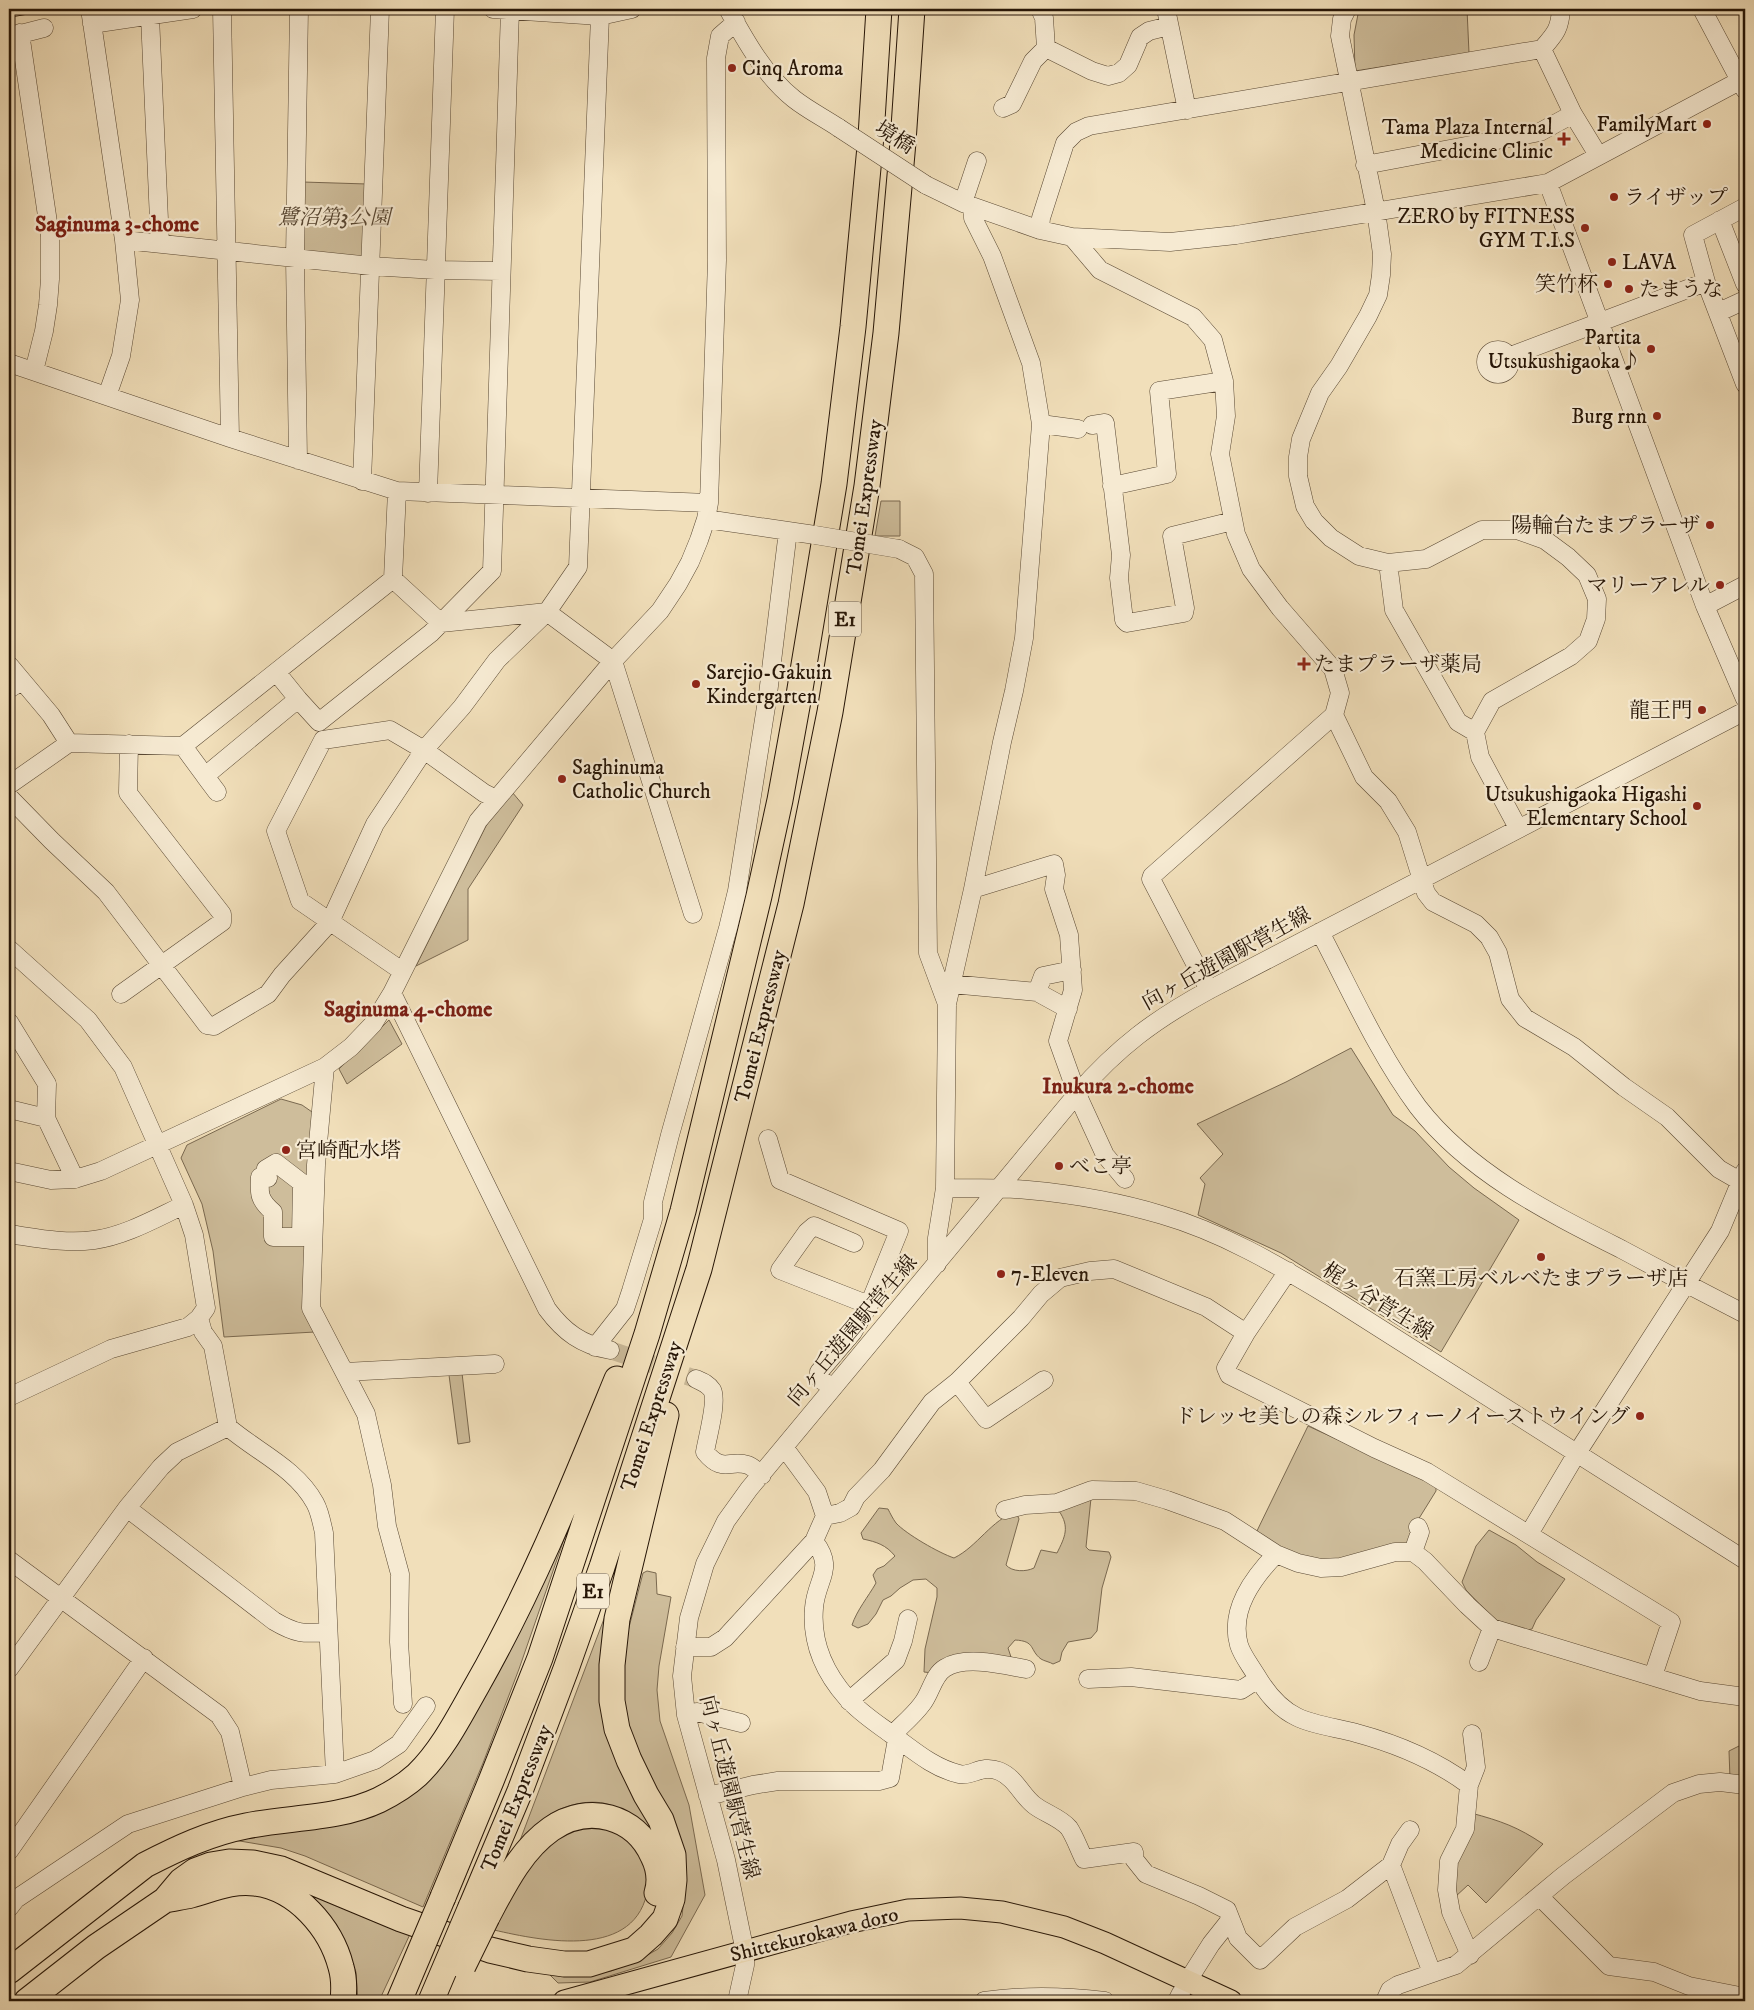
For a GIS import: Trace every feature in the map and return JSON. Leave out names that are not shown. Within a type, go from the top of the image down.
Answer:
[{"type":"highway","name":"Tomei Expressway","points":[[399,2001],[492,1781],[540,1658],[621,1417],[665,1277],[683,1211],[780,800],[834,484],[853,328],[879,9]]},
{"type":"highway","name":"Tomei Expressway","points":[[431,2001],[479,1912],[520,1791],[566,1669],[605,1557],[699,1269],[791,904],[830,712],[864,505],[886,333],[903,142],[912,9]]},
{"type":"highway","points":[[31,2000],[96,1948],[165,1900],[181,1881],[203,1868],[229,1862],[281,1869],[401,1919],[490,1950],[528,1959],[564,1964],[589,1964],[634,1950],[652,1935],[665,1919],[672,1899],[674,1880],[673,1856],[661,1820],[646,1795],[617,1729],[612,1701],[612,1665],[617,1619],[699,1269]]},
{"type":"highway","points":[[9,1971],[145,1865],[169,1852],[224,1831],[364,1806],[397,1790],[417,1775],[430,1761],[462,1711],[520,1605],[550,1540],[628,1352],[665,1277]]},
{"type":"highway","points":[[169,1852],[223,1845],[253,1846],[272,1850],[312,1864],[406,1905],[497,1937],[530,1945],[579,1949],[609,1944],[629,1934],[644,1921],[654,1906],[659,1887],[658,1866],[644,1840],[635,1829],[621,1821],[604,1816],[586,1816],[567,1821],[552,1828],[538,1840],[479,1912],[446,2001]]},
{"type":"highway","points":[[165,1900],[232,1883],[255,1883],[274,1888],[291,1897],[306,1909],[325,1930],[335,1948],[342,1969],[343,2001]]},
{"type":"main road","name":"Shittekurokawa doro","points":[[564,2001],[745,1958],[878,1930],[928,1922],[962,1920],[1021,1928],[1058,1939],[1186,1994],[1231,2001]]},
{"type":"main road","name":"Shittekurokawa doro","points":[[615,2001],[745,1958]]},
{"type":"street","points":[[107,396],[121,356],[128,320],[129,285],[91,16],[150,16],[193,9]]},
{"type":"street","points":[[222,9],[225,251],[230,438]]},
{"type":"street","points":[[298,460],[296,258],[299,9]]},
{"type":"street","points":[[362,481],[380,9]]},
{"type":"street","points":[[428,492],[445,9]]},
{"type":"street","points":[[277,673],[319,722],[416,646],[492,571],[502,271],[502,9],[600,16],[632,9]]},
{"type":"street","points":[[1003,108],[1012,104],[1033,61],[1046,48],[1044,18],[1040,9]]},
{"type":"street","points":[[1166,9],[1187,110]]},
{"type":"street","points":[[1347,9],[1342,19],[1340,36],[1365,165],[1376,211],[1382,254],[1378,295],[1354,341],[1320,393],[1301,439],[1298,456],[1298,476],[1305,506],[1314,521],[1331,538],[1359,556],[1388,563],[1426,559],[1482,530],[1517,530],[1545,540],[1568,557],[1586,576],[1597,599],[1596,619],[1588,641],[1571,656],[1492,701],[1475,732],[1480,757],[1518,828]]},
{"type":"street","points":[[1040,230],[1041,218],[1064,143],[1076,132],[1089,126],[1542,49],[1556,33],[1560,22],[1561,9]]},
{"type":"street","points":[[1702,9],[1744,83],[1598,155],[1548,183],[1705,606],[1745,699]]},
{"type":"street","points":[[9,1171],[50,1180],[74,1179],[101,1171],[325,1067],[351,1047],[373,1024],[392,993],[478,821],[613,661],[660,610],[678,584],[690,562],[707,511],[717,260],[716,58],[720,36],[732,15]]},
{"type":"street","name":"境橋","points":[[732,15],[763,66],[783,89],[801,104],[926,185],[968,205],[1040,230],[1072,237],[1170,242],[1236,235],[1548,183]]},
{"type":"street","points":[[150,16],[160,243]]},
{"type":"street","points":[[9,797],[106,892],[207,1025],[214,1026],[268,994],[330,922],[375,824],[424,750],[462,707],[498,660],[547,612],[578,567],[600,16]]},
{"type":"street","points":[[1046,48],[1092,71],[1108,76],[1119,73],[1128,65],[1140,37],[1149,31],[1169,26]]},
{"type":"street","points":[[34,371],[48,305],[50,236],[14,35],[44,28]]},
{"type":"street","points":[[1542,49],[1573,114],[1598,155]]},
{"type":"street","points":[[1365,165],[1540,132],[1573,114]]},
{"type":"street","points":[[937,1264],[937,1238],[945,1188],[947,1004],[973,889],[1024,638],[1041,424],[1031,363],[992,256],[968,205],[977,161]]},
{"type":"street","points":[[1745,207],[1692,235],[1706,282],[1745,384]]},
{"type":"street","points":[[1720,220],[1745,284]]},
{"type":"street","points":[[1072,237],[1100,270],[1193,317],[1213,340],[1224,381],[1226,416],[1220,454],[1236,534],[1251,569],[1280,608],[1333,669],[1340,693],[1334,715],[1152,876],[1209,990]]},
{"type":"street","points":[[124,240],[371,266],[435,270],[502,271]]},
{"type":"street","points":[[1508,357],[1706,282]]},
{"type":"street","points":[[1719,312],[1745,300]]},
{"type":"street","points":[[9,363],[230,438],[397,491],[581,499],[707,511],[791,531],[900,548],[915,557],[924,574],[928,953],[947,1004]]},
{"type":"street","points":[[1112,486],[1167,474],[1159,391],[1224,381]]},
{"type":"street","points":[[1041,424],[1085,427],[1105,423],[1121,555],[1119,578],[1124,620],[1127,623],[1184,613],[1186,608],[1172,536],[1233,521]]},
{"type":"street","points":[[9,786],[70,743],[184,746],[393,579],[397,491]]},
{"type":"street","points":[[392,993],[547,1309],[559,1325],[571,1335],[603,1349],[625,1309],[631,1292],[652,1219],[653,1202],[670,1135],[737,891],[791,531]]},
{"type":"street","points":[[1388,563],[1394,610],[1458,722],[1475,732]]},
{"type":"street","points":[[393,579],[441,623],[547,612],[613,661],[693,914]]},
{"type":"street","points":[[1705,606],[1745,585]]},
{"type":"street","points":[[9,665],[15,685],[50,715],[70,743]]},
{"type":"street","points":[[206,776],[298,699]]},
{"type":"street","name":"向ヶ丘遊園駅菅生線","points":[[745,1958],[726,1860],[686,1715],[682,1676],[689,1618],[696,1589],[711,1550],[726,1521],[784,1447],[1077,1094],[1104,1064],[1139,1034],[1170,1011],[1209,990],[1745,711]]},
{"type":"street","points":[[1334,715],[1364,777],[1388,801],[1407,832],[1426,893],[1434,902],[1476,924],[1489,937],[1498,953],[1510,999],[1525,1018],[1574,1047],[1624,1087],[1666,1117],[1719,1169],[1744,1178],[1720,1231],[1577,1453],[1530,1534]]},
{"type":"street","points":[[402,971],[300,901],[276,832],[323,740],[390,730],[424,750],[484,793],[496,799]]},
{"type":"street","points":[[121,994],[222,922],[222,914],[128,793],[129,744]]},
{"type":"street","points":[[184,746],[217,792]]},
{"type":"street","points":[[973,889],[1054,864],[1056,875],[1054,889],[1069,935],[1073,990],[1058,1041],[1077,1094],[1105,1155],[1125,1179]]},
{"type":"street","points":[[1320,932],[1365,1021],[1399,1079],[1419,1108],[1472,1161],[1510,1188],[1561,1219],[1745,1314]]},
{"type":"street","points":[[9,950],[88,1020],[123,1067],[184,1205],[194,1235],[206,1308],[188,1328],[111,1349],[9,1397]]},
{"type":"street","points":[[1037,992],[1043,976],[1072,970]]},
{"type":"street","points":[[951,984],[1037,992],[1068,1010]]},
{"type":"street","points":[[9,1022],[47,1084],[46,1118],[74,1179]]},
{"type":"street","points":[[325,1067],[316,1164],[311,1308],[366,1414],[382,1485],[387,1526],[400,1574],[399,1642],[403,1704]]},
{"type":"street","points":[[9,1109],[46,1118]]},
{"type":"street","points":[[768,1140],[780,1180],[899,1231],[868,1305],[853,1332],[819,1372],[820,1379],[832,1388]]},
{"type":"street","name":"梶ヶ谷菅生線","points":[[945,1188],[1027,1190],[1105,1202],[1162,1215],[1218,1236],[1288,1271],[1745,1560]]},
{"type":"street","points":[[836,1204],[807,1232],[780,1270],[868,1305]]},
{"type":"street","points":[[9,1234],[64,1242],[95,1240],[122,1232],[184,1205]]},
{"type":"street","points":[[814,1226],[854,1243]]},
{"type":"street","points":[[825,1516],[840,1513],[851,1507],[856,1497],[882,1470],[932,1402],[957,1382],[1021,1318],[1041,1294],[1060,1278],[1090,1271],[1114,1269],[1206,1307],[1246,1333]]},
{"type":"street","points":[[1288,1271],[1246,1333],[1226,1368],[1229,1375],[1374,1448],[1427,1472],[1671,1622],[1653,1676]]},
{"type":"street","points":[[199,1318],[203,1332],[213,1346],[228,1426],[298,1480],[316,1505],[324,1533],[335,1774]]},
{"type":"street","points":[[345,1372],[495,1364]]},
{"type":"street","points":[[696,1379],[706,1383],[713,1392],[714,1408],[704,1452],[712,1461],[721,1465],[748,1465],[762,1475]]},
{"type":"street","points":[[957,1382],[986,1419],[1044,1380]]},
{"type":"street","points":[[9,1668],[127,1508],[161,1467],[177,1452],[228,1426]]},
{"type":"street","points":[[685,1648],[712,1647],[725,1638],[814,1541],[825,1516],[816,1492],[784,1447]]},
{"type":"street","points":[[1005,1510],[1025,1504],[1057,1503],[1092,1490],[1136,1491],[1225,1521],[1276,1554],[1298,1563],[1321,1568],[1342,1567],[1395,1552],[1412,1552],[1425,1561],[1492,1628],[1700,1691],[1745,1697]]},
{"type":"street","points":[[127,1508],[274,1621],[288,1629],[303,1634],[328,1632]]},
{"type":"street","points":[[1412,1552],[1420,1532],[1418,1527]]},
{"type":"street","points":[[814,1541],[822,1552],[825,1567],[814,1608],[815,1639],[821,1661],[833,1682],[849,1701],[879,1726],[932,1763],[960,1774],[969,1774],[982,1768],[999,1771],[1015,1782],[1032,1804],[1068,1826],[1084,1859],[1134,1852],[1134,1859],[1146,1874],[1227,1910],[1238,1938],[1260,1960],[1295,1927],[1347,1900],[1391,1865],[1400,1844],[1410,1830]]},
{"type":"street","points":[[1276,1554],[1260,1570],[1242,1600],[1237,1624],[1239,1645],[1265,1690],[1280,1706],[1298,1718],[1370,1737],[1405,1749],[1431,1760],[1468,1785]]},
{"type":"street","points":[[9,1560],[220,1715],[226,1723],[243,1787]]},
{"type":"street","points":[[849,1701],[896,1660],[904,1641],[908,1619]]},
{"type":"street","points":[[1479,1662],[1492,1628]]},
{"type":"street","points":[[9,1851],[144,1658]]},
{"type":"street","points":[[708,1796],[753,1784],[778,1781],[879,1781],[890,1778],[894,1737],[923,1703],[935,1680],[944,1668],[961,1663],[979,1662],[1026,1669]]},
{"type":"street","points":[[1088,1677],[1131,1677],[1241,1690],[1258,1679]]},
{"type":"street","points":[[11,1901],[128,1824],[243,1787],[271,1780],[335,1774],[375,1760],[399,1744],[426,1706]]},
{"type":"street","points":[[686,1715],[697,1712],[740,1723]]},
{"type":"street","points":[[1470,1955],[1451,1912],[1447,1890],[1449,1861],[1466,1829],[1468,1785],[1476,1767],[1472,1734]]},
{"type":"street","points":[[1385,2001],[1390,1990],[1398,1985],[1456,1965],[1470,1955],[1609,1839],[1673,1793],[1699,1784],[1720,1782],[1745,1785]]},
{"type":"street","points":[[1391,1865],[1432,1973]]},
{"type":"street","points":[[1539,1896],[1609,1966],[1654,1972],[1689,1986],[1745,1997]]},
{"type":"street","points":[[1186,1994],[1211,1944],[1230,1920]]},
{"type":"street","points":[[737,2001],[745,1958]]},
{"type":"street","points":[[984,2001],[1008,1997],[1060,1997],[1105,2001]]},
{"type":"green space","points":[[1359,9],[1467,9],[1469,53],[1355,71],[1354,35]]},
{"type":"green space","name":"鷺沼第3公園","points":[[303,182],[367,184],[366,255],[360,260],[302,251]]},
{"type":"green space","points":[[881,501],[900,501],[900,536],[875,536]]},
{"type":"green space","points":[[512,792],[523,805],[468,889],[468,940],[416,966],[488,822]]},
{"type":"green space","points":[[389,1020],[402,1044],[347,1084],[339,1069]]},
{"type":"green space","points":[[1351,1048],[1393,1115],[1415,1131],[1449,1167],[1474,1188],[1519,1220],[1441,1352],[1281,1253],[1198,1215],[1205,1184],[1200,1178],[1223,1154],[1197,1124],[1286,1082]]},
{"type":"green space","points":[[281,1099],[302,1105],[315,1114],[315,1332],[224,1337],[213,1251],[202,1204],[181,1158],[187,1145]]},
{"type":"green space","points":[[462,1373],[470,1442],[458,1444],[449,1375]]},
{"type":"green space","points":[[1308,1426],[1436,1486],[1436,1491],[1418,1520],[1406,1545],[1331,1562],[1296,1557],[1255,1535]]},
{"type":"green space","points":[[1091,1498],[1086,1547],[1089,1550],[1109,1552],[1111,1557],[1102,1588],[1097,1631],[1091,1638],[1068,1642],[1062,1652],[1060,1661],[1053,1664],[1042,1660],[1029,1644],[1015,1640],[1008,1648],[1011,1657],[933,1673],[924,1672],[925,1649],[937,1597],[937,1588],[926,1579],[913,1580],[883,1600],[868,1624],[858,1628],[852,1625],[876,1583],[873,1575],[877,1569],[884,1566],[895,1556],[881,1545],[863,1539],[861,1533],[879,1508],[888,1509],[896,1523],[915,1538],[954,1558],[970,1547],[999,1521],[1016,1512],[1019,1519],[1006,1565],[1012,1569],[1023,1571],[1034,1568],[1041,1550],[1057,1553],[1065,1532],[1064,1522],[1059,1511]]},
{"type":"green space","points":[[571,1519],[519,1669],[483,1763],[423,1907],[305,1856],[281,1848],[222,1838],[403,1795]]},
{"type":"green space","points":[[1489,1530],[1516,1545],[1537,1562],[1565,1579],[1536,1620],[1532,1629],[1527,1630],[1495,1620],[1466,1590],[1462,1582],[1476,1546]]},
{"type":"green space","points":[[647,1571],[656,1573],[657,1594],[671,1597],[659,1666],[657,1690],[660,1721],[689,1805],[705,1895],[671,1957],[590,1982],[558,1983],[547,1972],[575,1975],[611,1971],[637,1961],[658,1949],[672,1933],[682,1916],[686,1879],[627,1722],[622,1694],[626,1639],[643,1573]]},
{"type":"green space","points":[[621,1574],[607,1687],[664,1841],[619,1809],[605,1803],[587,1802],[568,1806],[544,1819],[513,1859]]},
{"type":"green space","points":[[1739,1746],[1745,1746],[1745,1781],[1730,1779],[1729,1751]]},
{"type":"green space","points":[[1471,1813],[1509,1825],[1543,1844],[1486,1903],[1468,1885],[1455,1897],[1456,1860]]},
{"type":"green space","points":[[609,1826],[641,1850],[647,1873],[648,1887],[640,1911],[626,1926],[608,1936],[585,1940],[561,1941],[494,1930],[514,1889],[550,1840],[576,1827]]},
{"type":"green space","points":[[289,1883],[411,1932],[379,2001],[358,2001],[356,1972],[348,1954]]},
{"type":"tunnel","points":[[610,1350],[696,1379]]},
{"type":"railway","points":[[9,15],[43,9]]},
{"type":"place","name":"Cinq Aroma","points":[[732,68]]},
{"type":"place","name":"FamilyMart","points":[[1707,124]]},
{"type":"place","name":"Tama Plaza Internal Medicine Clinic","points":[[1564,139]]},
{"type":"place","name":"ライザップ","points":[[1614,197]]},
{"type":"place","name":"ZERO by FITNESS GYM T.I.S","points":[[1585,228]]},
{"type":"place","name":"LAVA","points":[[1612,262]]},
{"type":"place","name":"笑竹杯","points":[[1608,284]]},
{"type":"place","name":"たまうな","points":[[1629,289]]},
{"type":"place","name":"Partita Utsukushigaoka♪","points":[[1651,349]]},
{"type":"place","name":"Burg rnn","points":[[1657,416]]},
{"type":"place","name":"陽輪台たまプラーザ","points":[[1710,525]]},
{"type":"place","name":"マリーアレル","points":[[1720,585]]},
{"type":"place","name":"たまプラーザ薬局","points":[[1304,664]]},
{"type":"place","name":"Sarejio-Gakuin Kindergarten","points":[[696,684]]},
{"type":"place","name":"龍王門","points":[[1702,710]]},
{"type":"place","name":"Saghinuma Catholic Church","points":[[562,779]]},
{"type":"place","name":"Utsukushigaoka Higashi Elementary School","points":[[1697,806]]},
{"type":"place","name":"宮崎配水塔","points":[[286,1150]]},
{"type":"place","name":"べこ亭","points":[[1059,1166]]},
{"type":"place","name":"石窯工房ベルベたまプラーザ店","points":[[1541,1257]]},
{"type":"place","name":"7-Eleven","points":[[1001,1274]]},
{"type":"place","name":"ドレッセ美しの森シルフィーノイーストウイング","points":[[1640,1416]]},
{"type":"district","name":"Saginuma 3-chome","points":[[117,223]]},
{"type":"district","name":"Saginuma 4-chome","points":[[408,1008]]},
{"type":"district","name":"Inukura 2-chome","points":[[1118,1085]]}]
